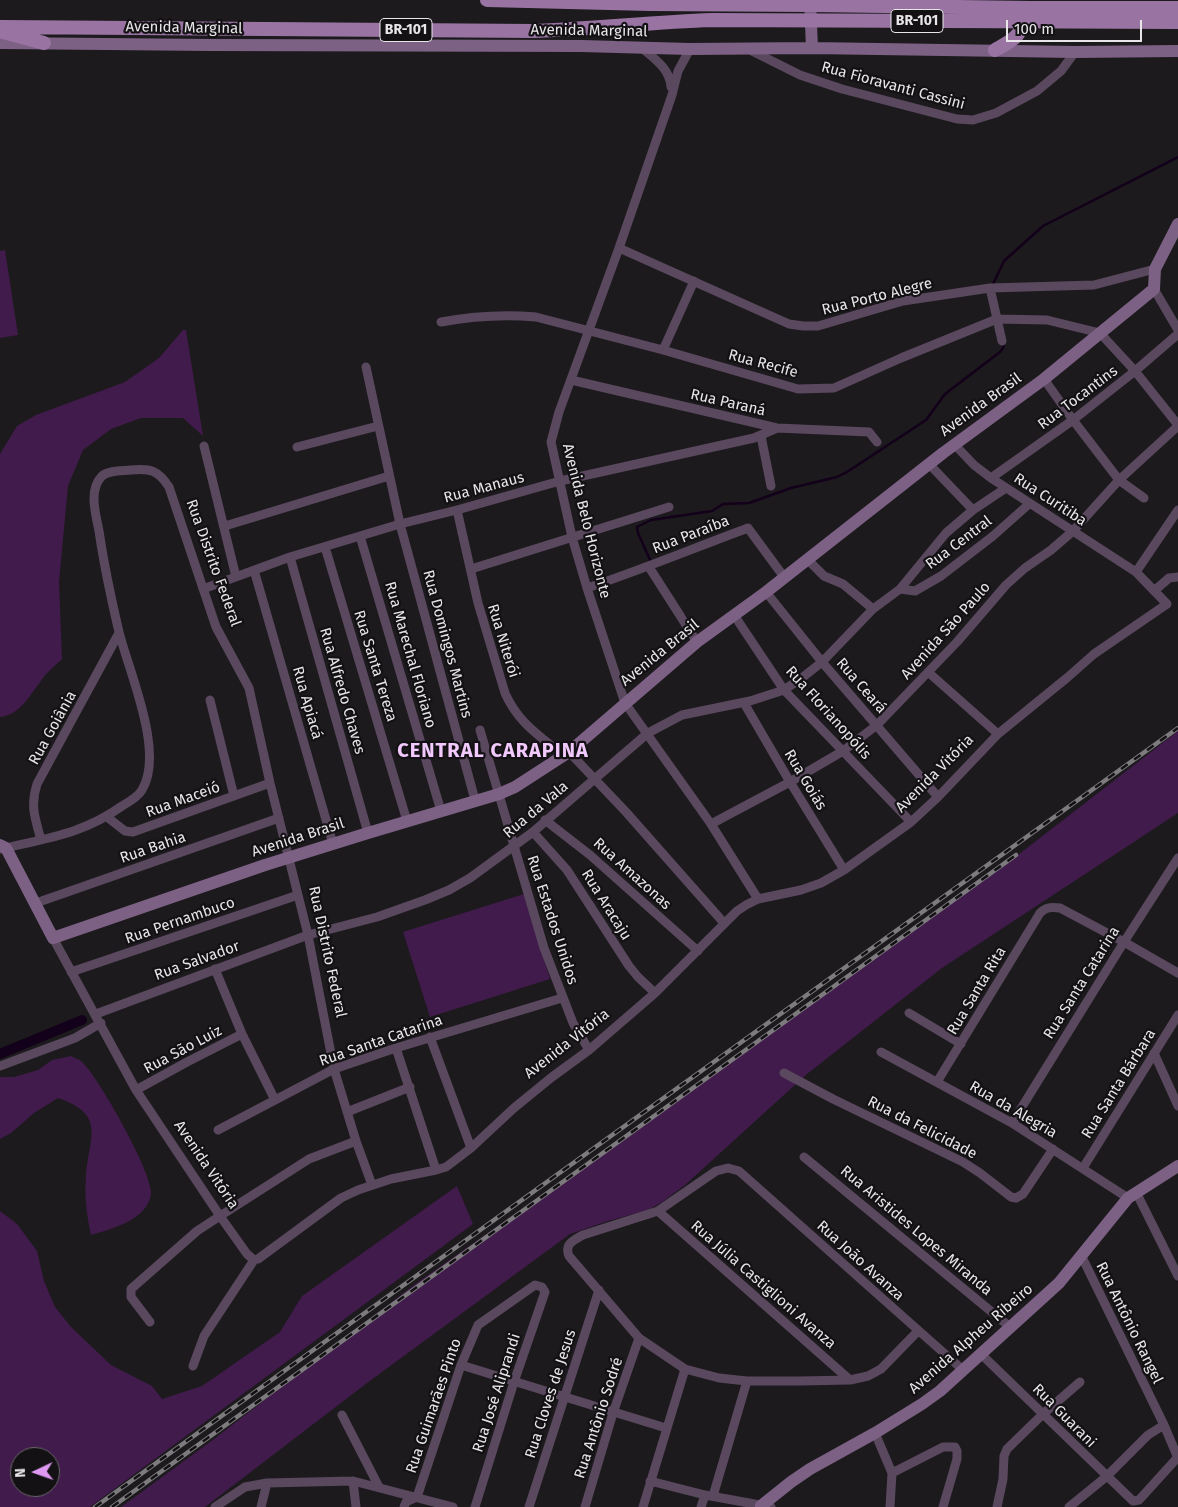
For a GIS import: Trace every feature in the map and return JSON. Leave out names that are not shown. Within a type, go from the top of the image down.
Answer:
[{"type":"main road","name":"BR-101","points":[[487,0],[650,4],[810,2],[1024,10],[1178,22]]},
{"type":"main road","name":"BR-101","points":[[0,27],[533,31],[594,29],[652,22],[811,20],[1024,10],[1178,8]]},
{"type":"main road","points":[[995,50],[1020,33],[1024,10]]},
{"type":"main road","points":[[0,32],[44,43]]},
{"type":"street","points":[[810,2],[812,48]]},
{"type":"street","name":"Avenida Marginal","points":[[0,43],[581,46],[690,49],[812,48],[1075,52],[1178,51]]},
{"type":"street","points":[[642,48],[662,65],[671,78],[672,95]]},
{"type":"street","name":"Avenida Belo Horizonte","points":[[690,49],[678,72],[672,95],[619,248],[588,330],[551,442],[572,537],[625,703],[711,824],[758,900]]},
{"type":"street","name":"Rua Fioravanti Cassini","points":[[747,49],[800,75],[842,89],[957,119],[973,120],[996,113],[1037,91],[1061,71],[1075,52]]},
{"type":"street","points":[[1178,224],[1155,269],[1154,289],[1178,330]]},
{"type":"street","name":"Rua Porto Alegre","points":[[619,248],[789,324],[803,326],[818,326],[903,301],[990,288],[1094,286],[1155,269]]},
{"type":"street","points":[[663,350],[694,282]]},
{"type":"street","points":[[990,288],[1002,341]]},
{"type":"street","name":"Avenida Brasil","points":[[54,938],[289,858],[499,794],[515,787],[567,754],[697,642],[766,592],[929,464],[1044,379],[1154,289]]},
{"type":"street","name":"Rua Recife","points":[[441,322],[468,317],[516,315],[536,317],[798,388],[834,388],[901,358],[997,319],[1047,320],[1100,333]]},
{"type":"street","points":[[1100,333],[1178,425]]},
{"type":"street","name":"Rua Tocantins","points":[[991,478],[1073,420],[1135,372],[1178,334]]},
{"type":"street","name":"Rua Domingos Martins","points":[[366,367],[400,524],[475,800]]},
{"type":"street","points":[[1044,379],[1119,480],[1144,498]]},
{"type":"street","name":"Rua Paraná","points":[[571,380],[777,428],[869,432],[877,442]]},
{"type":"street","name":"Avenida São Paulo","points":[[711,824],[843,751],[877,725],[957,642],[1006,585],[1025,568],[1052,550],[1073,531],[1119,480],[1178,425]]},
{"type":"street","points":[[297,447],[378,426]]},
{"type":"street","name":"Rua Manaus","points":[[203,589],[290,557],[400,524],[560,481],[761,436],[777,428]]},
{"type":"street","points":[[761,436],[771,486]]},
{"type":"street","name":"Rua Curitiba","points":[[955,445],[974,465],[991,478],[1136,572]]},
{"type":"street","points":[[204,446],[236,577]]},
{"type":"street","points":[[929,464],[972,510]]},
{"type":"street","name":"Rua Distrito Federal","points":[[2,847],[80,830],[107,817],[142,792],[147,780],[150,760],[148,732],[119,633],[107,579],[94,501],[96,487],[102,476],[111,472],[147,469],[164,478],[169,487],[216,627],[249,688],[270,783],[308,934],[334,1069],[356,1141],[372,1185]]},
{"type":"street","points":[[225,526],[389,476]]},
{"type":"street","name":"Rua da Vala","points":[[308,934],[377,917],[433,897],[470,878],[533,832],[648,733],[682,715],[744,703],[784,690],[822,662],[873,609],[900,589],[946,534],[972,510],[1006,488]]},
{"type":"street","name":"Rua Central","points":[[900,589],[915,591],[941,576],[993,536],[1030,504]]},
{"type":"street","points":[[471,569],[669,507]]},
{"type":"street","name":"Rua Niterói","points":[[457,510],[478,603],[496,666],[511,707],[520,718],[567,754],[594,779],[626,812],[724,923]]},
{"type":"street","points":[[1136,572],[1178,510]]},
{"type":"street","name":"Rua Paraíba","points":[[587,588],[748,528],[784,577]]},
{"type":"street","name":"Rua Marechal Floriano","points":[[360,536],[441,811]]},
{"type":"street","name":"Rua Santa Tereza","points":[[325,547],[407,821]]},
{"type":"street","name":"Rua Alfredo Chaves","points":[[290,557],[368,833]]},
{"type":"street","points":[[808,560],[824,576],[843,584],[873,609]]},
{"type":"street","points":[[649,566],[697,642]]},
{"type":"street","name":"Rua Apiacá","points":[[254,570],[333,844]]},
{"type":"street","name":"Avenida Vitória","points":[[2,847],[36,903],[71,972],[101,1023],[136,1090],[220,1216],[247,1254],[254,1260],[258,1259],[341,1198],[372,1185],[391,1179],[436,1170],[454,1162],[552,1076],[589,1050],[655,993],[698,952],[724,923],[746,905],[821,883],[844,870],[911,822],[938,797],[998,734],[1094,654],[1167,604],[1136,572]]},
{"type":"street","points":[[1154,591],[1169,578],[1178,577]]},
{"type":"street","name":"Rua Ceará","points":[[766,592],[822,662],[938,797]]},
{"type":"street","name":"Rua Florianopólis","points":[[734,615],[784,690],[911,822]]},
{"type":"street","name":"Rua Goiânia","points":[[41,840],[32,810],[33,796],[37,784],[86,697],[119,633]]},
{"type":"street","points":[[928,672],[998,734]]},
{"type":"street","points":[[210,700],[234,796]]},
{"type":"street","name":"Rua Goiás","points":[[744,703],[844,870]]},
{"type":"street","name":"Rua Estados Unidos","points":[[480,730],[544,948],[573,1023],[589,1050]]},
{"type":"street","name":"Rua Maceió","points":[[107,817],[125,830],[134,832],[270,783]]},
{"type":"street","name":"Rua Bahia","points":[[36,903],[279,818]]},
{"type":"street","name":"Rua Amazonas","points":[[545,820],[590,855],[698,952]]},
{"type":"street","name":"Rua Aracaju","points":[[533,832],[567,870],[629,966],[655,993]]},
{"type":"street","name":"Rua Santa Catarina","points":[[1012,1123],[1178,858]]},
{"type":"street","name":"Rua Pernambuco","points":[[71,972],[298,896]]},
{"type":"street","name":"Rua Santa Rita","points":[[937,1082],[1040,913],[1046,908],[1060,908],[1124,942]]},
{"type":"street","name":"Rua Salvador","points":[[96,1014],[308,934]]},
{"type":"street","points":[[1124,942],[1178,973]]},
{"type":"street","name":"Rua São Luiz","points":[[215,969],[242,1034],[275,1100]]},
{"type":"street","name":"Rua Santa Catarina","points":[[218,1130],[334,1069],[430,1037],[562,998]]},
{"type":"street","points":[[909,1013],[961,1044]]},
{"type":"street","name":"Rua Santa Bárbara","points":[[1084,1168],[1178,1015]]},
{"type":"street","points":[[0,1066],[75,1038],[101,1023]]},
{"type":"street","name":"Rua São Luiz","points":[[136,1090],[242,1034]]},
{"type":"street","points":[[430,1037],[471,1148]]},
{"type":"street","points":[[396,1048],[436,1170]]},
{"type":"street","name":"Rua da Alegria","points":[[881,1052],[1012,1123],[1084,1168],[1132,1195]]},
{"type":"street","points":[[1154,1054],[1178,1106]]},
{"type":"street","name":"Rua da Felicidade","points":[[784,1073],[963,1162],[1011,1197],[1016,1198],[1023,1194],[1053,1149]]},
{"type":"street","points":[[347,1112],[410,1087]]},
{"type":"street","points":[[150,1322],[131,1297],[131,1289],[197,1231],[309,1159],[356,1141]]},
{"type":"street","name":"Rua Aristides Lopes Miranda","points":[[804,1157],[1010,1327]]},
{"type":"street","name":"Avenida Alpheu Ribeiro","points":[[764,1507],[804,1473],[875,1434],[922,1404],[981,1354],[1058,1283],[1132,1195],[1178,1166]]},
{"type":"street","name":"Rua João Avanza","points":[[658,1211],[716,1171],[728,1168],[739,1171],[963,1370]]},
{"type":"street","points":[[1132,1195],[1175,1261],[1178,1276]]},
{"type":"street","points":[[658,1211],[575,1239],[569,1244],[567,1249],[569,1256],[639,1338],[685,1369],[719,1378],[747,1381],[850,1380],[868,1376],[881,1369],[918,1331]]},
{"type":"street","name":"Rua Júlia Castiglioni Avanza","points":[[658,1211],[850,1380]]},
{"type":"street","name":"Rua Antônio Rangel","points":[[1081,1255],[1178,1457]]},
{"type":"street","points":[[193,1366],[204,1336],[254,1260]]},
{"type":"street","name":"Rua Guimarães Pinto","points":[[404,1507],[406,1502],[417,1496],[461,1365],[478,1325],[535,1285],[542,1287]]},
{"type":"street","name":"Rua José Aliprandi","points":[[475,1507],[514,1382],[545,1292],[542,1287]]},
{"type":"street","name":"Rua Cloves de Jesus","points":[[529,1507],[599,1290]]},
{"type":"street","name":"Rua Antônio Sodré","points":[[585,1507],[613,1413],[639,1338]]},
{"type":"street","name":"Rua Guarani","points":[[981,1354],[1106,1477],[1133,1501],[1139,1500],[1178,1457]]},
{"type":"street","points":[[461,1365],[666,1428]]},
{"type":"street","points":[[643,1507],[685,1369]]},
{"type":"street","points":[[701,1507],[709,1495],[747,1381]]},
{"type":"street","points":[[997,1507],[1003,1479],[1004,1456],[1007,1449],[1080,1382]]},
{"type":"street","points":[[342,1415],[379,1487]]},
{"type":"street","points":[[1069,1507],[1106,1477],[1137,1444],[1164,1425]]},
{"type":"street","points":[[875,1434],[892,1473],[890,1507]]},
{"type":"street","points":[[892,1473],[943,1448],[955,1447],[957,1459],[942,1507]]},
{"type":"street","points":[[215,1507],[244,1487],[268,1483],[353,1481],[417,1496],[453,1507]]},
{"type":"street","points":[[353,1481],[356,1507]]},
{"type":"street","points":[[650,1481],[764,1507]]},
{"type":"street","points":[[261,1507],[268,1483]]},
{"type":"shaded area","points":[[5,250],[18,335],[0,338],[0,251]]},
{"type":"shaded area","points":[[183,330],[186,330],[203,436],[183,418],[141,418],[111,429],[83,450],[68,486],[59,582],[62,659],[45,675],[20,708],[0,717],[0,454],[17,426],[36,415],[125,382],[159,358]]},
{"type":"shaded area","points":[[1178,731],[1178,813],[942,968],[807,1074],[685,1185],[662,1202],[648,1210],[570,1234],[367,1383],[205,1507],[121,1507],[210,1442],[414,1285],[659,1113],[853,972],[996,872]]},
{"type":"shaded area","points":[[524,894],[550,979],[430,1017],[403,932]]},
{"type":"shaded area","points":[[71,1056],[80,1060],[89,1070],[111,1104],[135,1148],[150,1185],[151,1195],[148,1204],[135,1217],[109,1230],[91,1235],[85,1192],[92,1130],[84,1112],[58,1098],[34,1113],[11,1133],[0,1139],[0,1077],[14,1077],[38,1070],[52,1060]]},
{"type":"shaded area","points":[[457,1186],[473,1224],[90,1507],[0,1507],[0,1211],[17,1224],[37,1251],[44,1281],[55,1307],[71,1327],[111,1365],[152,1386],[162,1399],[202,1386],[280,1332],[302,1296]]},
{"type":"waterway","points":[[993,284],[1004,261],[1043,226],[1178,157]]},
{"type":"waterway","points":[[651,562],[637,527],[651,520],[712,511],[723,504],[749,503],[791,488],[837,477],[847,472],[926,420],[945,394],[1000,352],[1004,342]]},
{"type":"waterway","points":[[684,615],[693,627]]},
{"type":"waterway","points":[[0,1054],[82,1020]]},
{"type":"railway","points":[[95,1507],[1178,728]]},
{"type":"railway","points":[[112,1507],[1016,855]]},
{"type":"district","name":"CENTRAL CARAPINA","points":[[493,751]]}]
